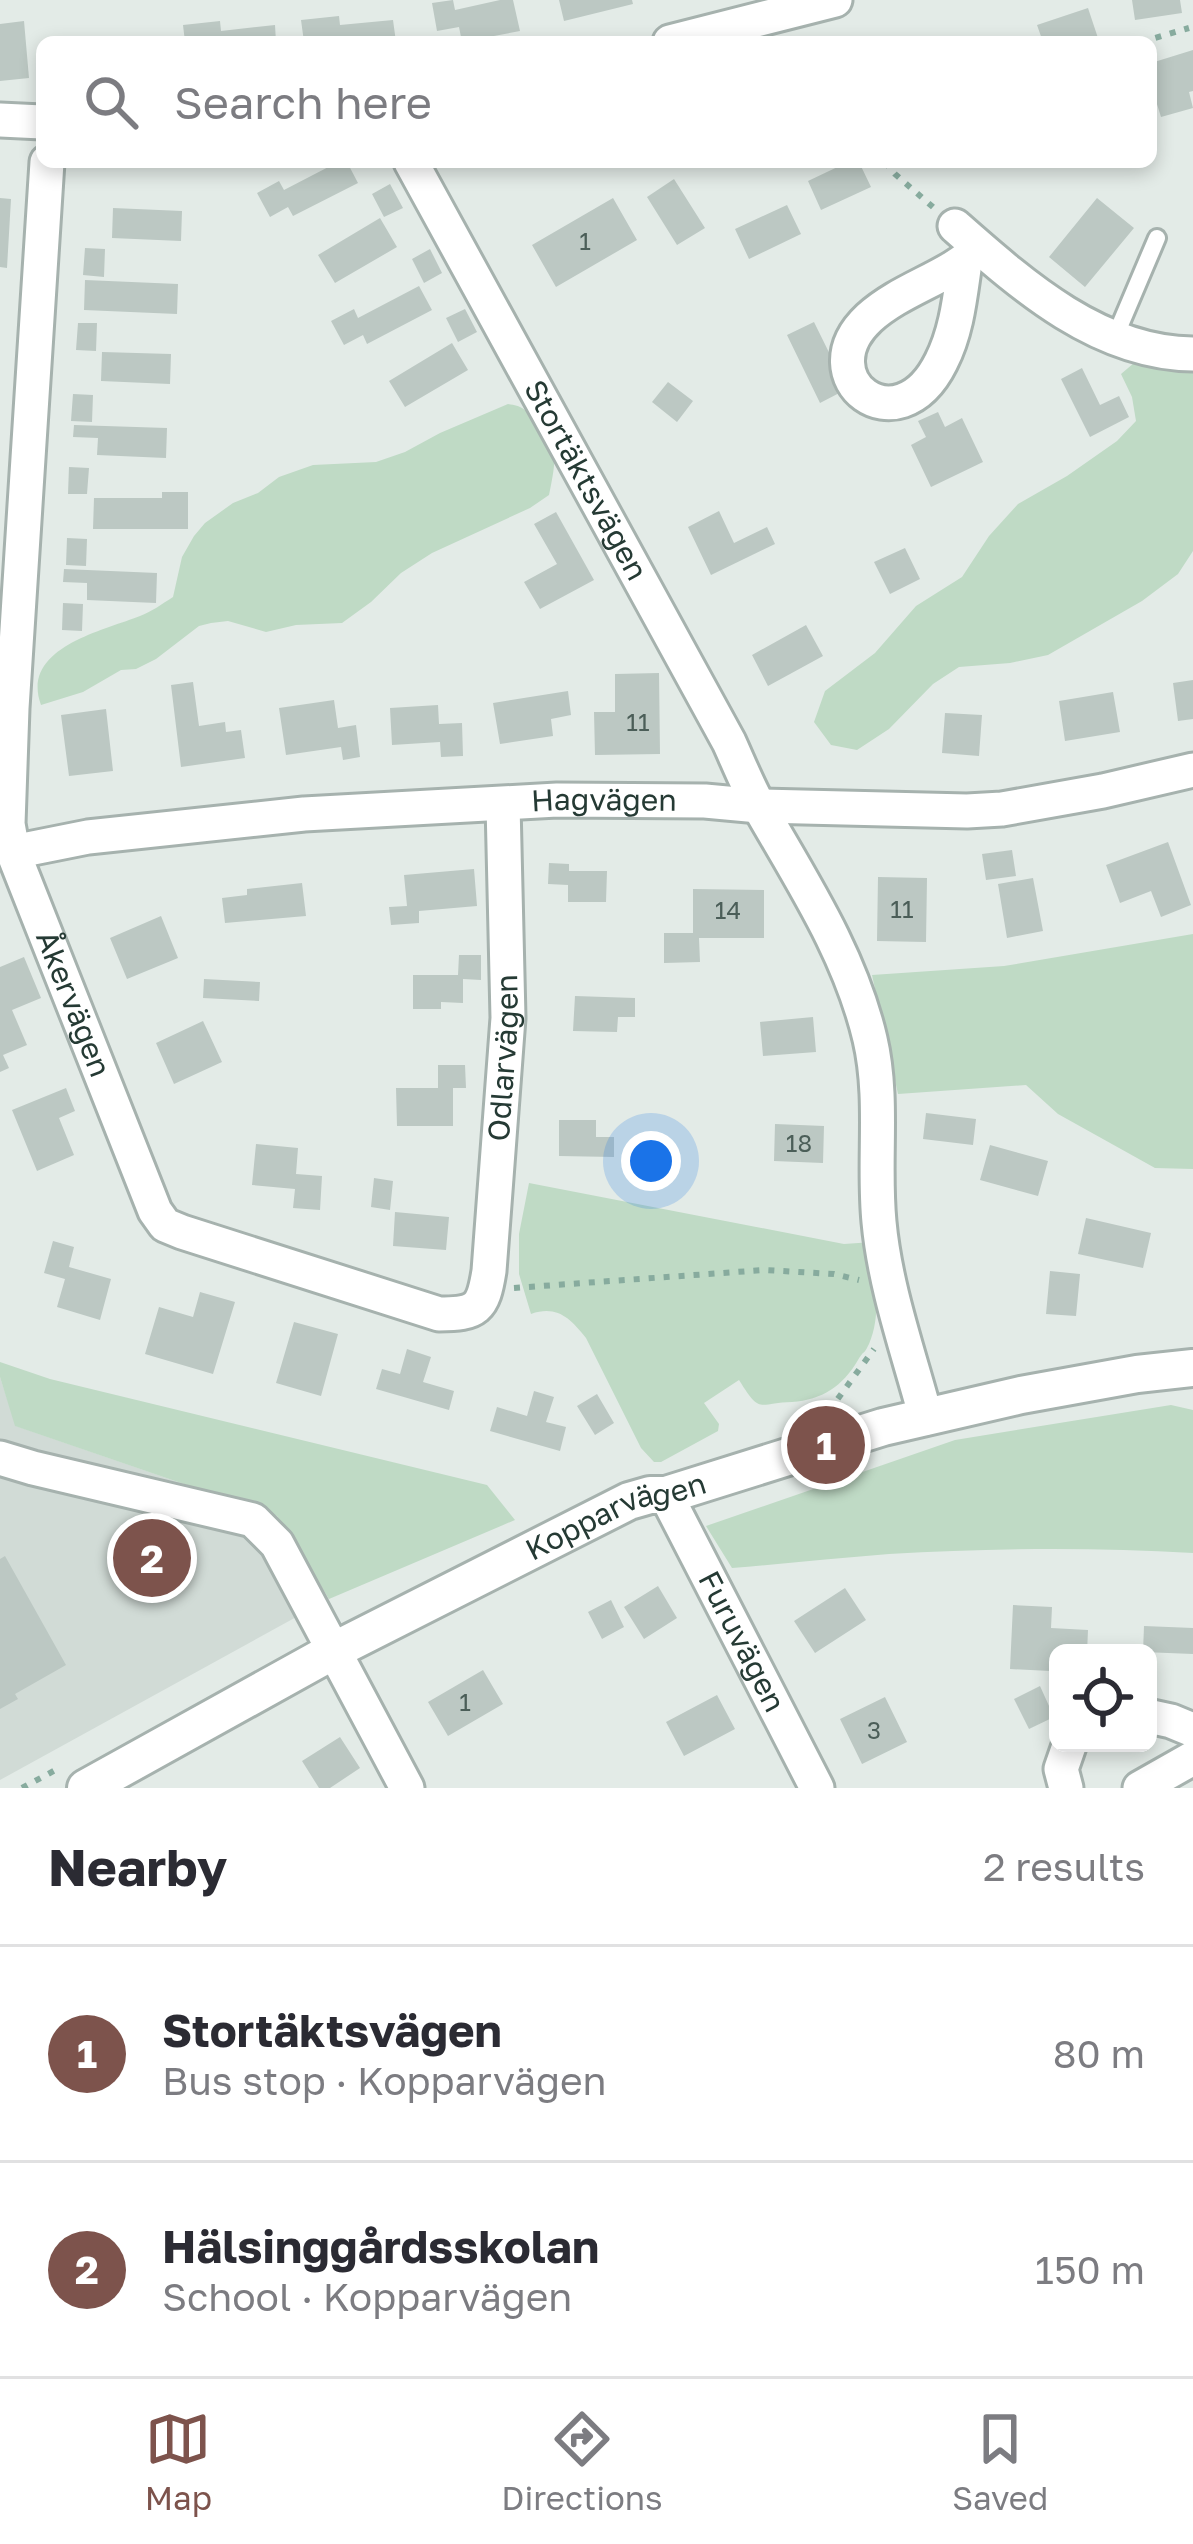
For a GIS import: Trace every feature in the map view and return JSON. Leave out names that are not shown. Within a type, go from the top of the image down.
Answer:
[{"type":"street","points":[[694,36],[835,0]]},
{"type":"street","points":[[0,120],[36,122]]},
{"type":"street","name":"Åkervägen","points":[[47,168],[12,708],[8,824],[13,852],[131,1154],[165,1225],[439,1314],[462,1314],[481,1299]]},
{"type":"street","name":"Stortäktsvägen","points":[[415,168],[837,945],[870,1040],[877,1096],[878,1211],[892,1289],[926,1418]]},
{"type":"street","points":[[966,245],[1080,323],[1142,348],[1193,354]]},
{"type":"street","name":"Hagvägen","points":[[13,852],[88,837],[304,814],[503,804],[705,801],[1002,809],[1193,770]]},
{"type":"street","name":"Odlarvägen","points":[[481,1299],[508,1018],[503,804]]},
{"type":"street","name":"Kopparvägen","points":[[86,1788],[335,1650],[629,1501],[666,1495],[883,1427],[1021,1395],[1193,1368]]},
{"type":"street","points":[[0,1458],[253,1520],[277,1544],[406,1788]]},
{"type":"street","name":"Furuvägen","points":[[666,1495],[817,1788]]},
{"type":"street","points":[[1157,1718],[1193,1730]]},
{"type":"street","points":[[1066,1788],[1061,1769],[1067,1752]]},
{"type":"street","points":[[1140,1788],[1193,1759]]},
{"type":"lane","points":[[1115,337],[1157,238]]},
{"type":"path","points":[[1157,37],[1189,28]]},
{"type":"path","points":[[890,168],[966,245]]},
{"type":"path","points":[[481,1299],[764,1270],[834,1274],[892,1289],[872,1355],[827,1414]]},
{"type":"shaded area","points":[[0,1377],[16,1426],[277,1516],[329,1599],[0,1780]]},
{"type":"green space","points":[[1134,363],[1193,372],[1193,551],[1178,574],[1142,601],[1048,655],[959,667],[933,684],[889,729],[857,750],[831,745],[814,722],[825,691],[875,653],[916,606],[962,577],[1018,504],[1117,441],[1136,421],[1121,374]]},
{"type":"green space","points":[[508,404],[531,416],[548,437],[554,454],[549,495],[530,508],[432,553],[342,623],[266,632],[228,621],[199,626],[136,669],[121,670],[83,692],[41,705],[38,685],[42,669],[53,656],[173,597],[182,557],[194,536],[233,503],[279,477],[313,465],[376,462],[405,452]]},
{"type":"green space","points":[[1193,934],[1193,1169],[1155,1168],[1058,1114],[1026,1085],[898,1094],[872,975],[1004,966]]},
{"type":"green space","points":[[529,1183],[844,1244],[873,1242],[877,1307],[869,1344],[838,1384],[813,1398],[756,1403],[739,1380],[704,1403],[719,1424],[718,1431],[654,1462],[641,1448],[586,1338],[556,1312],[531,1314],[519,1274],[519,1234]]},
{"type":"green space","points":[[0,1362],[50,1379],[487,1485],[515,1520],[329,1599],[277,1516],[15,1426]]},
{"type":"green space","points":[[1171,1405],[1193,1410],[1193,1553],[965,1550],[732,1568],[706,1526],[955,1440]]},
{"type":"building","points":[[453,0],[455,10],[513,0],[520,31],[461,36],[459,27],[437,31],[432,3]]},
{"type":"building","points":[[559,0],[632,0],[633,4],[564,21]]},
{"type":"building","points":[[1132,0],[1180,0],[1182,13],[1135,20]]},
{"type":"building","points":[[1088,8],[1097,36],[1041,36],[1037,25]]},
{"type":"building","points":[[339,16],[340,25],[393,20],[395,36],[303,36],[301,20]]},
{"type":"building","points":[[24,21],[29,78],[0,81],[0,24]]},
{"type":"building","points":[[220,21],[221,31],[275,25],[276,36],[184,36],[183,25]]},
{"type":"building","points":[[1193,50],[1193,91],[1189,92],[1193,108],[1161,117],[1157,61]]},
{"type":"building","points":[[326,168],[350,168],[358,183],[293,216],[288,207],[270,217],[257,193],[279,181],[284,190]]},
{"type":"building","points":[[835,168],[862,168],[871,187],[821,210],[808,181]]},
{"type":"building","points":[[674,179],[705,228],[677,245],[647,197]]},
{"type":"building","points":[[390,184],[403,208],[384,217],[372,194]]},
{"type":"building","points":[[0,198],[11,199],[7,268],[0,267]]},
{"type":"building","points":[[613,198],[637,240],[556,287],[532,245]]},
{"type":"building","points":[[1097,198],[1134,228],[1085,287],[1049,257]]},
{"type":"building","points":[[787,205],[801,234],[749,259],[735,229]]},
{"type":"building","points":[[113,208],[182,211],[181,241],[112,238]]},
{"type":"building","points":[[380,218],[397,247],[335,283],[318,255]]},
{"type":"building","points":[[85,248],[105,249],[104,277],[83,275]]},
{"type":"building","points":[[430,249],[442,273],[424,283],[412,259]]},
{"type":"building","points":[[85,280],[178,284],[177,314],[84,310]]},
{"type":"building","points":[[419,286],[432,310],[367,344],[363,335],[344,345],[331,321],[354,309],[358,318]]},
{"type":"building","points":[[465,309],[477,332],[458,342],[446,318]]},
{"type":"building","points":[[814,322],[847,389],[820,403],[787,335]]},
{"type":"building","points":[[78,323],[97,323],[96,351],[76,350]]},
{"type":"building","points":[[452,343],[468,370],[405,407],[389,381]]},
{"type":"building","points":[[102,352],[171,354],[170,384],[101,381]]},
{"type":"building","points":[[1082,368],[1100,405],[1119,396],[1129,417],[1090,437],[1061,379]]},
{"type":"building","points":[[668,382],[693,401],[677,422],[652,402]]},
{"type":"building","points":[[73,394],[93,395],[92,422],[71,421]]},
{"type":"building","points":[[938,412],[945,427],[962,418],[983,462],[931,487],[911,445],[926,437],[918,421]]},
{"type":"building","points":[[74,425],[167,428],[166,458],[97,455],[98,438],[73,437]]},
{"type":"building","points":[[69,467],[89,468],[87,494],[68,494]]},
{"type":"building","points":[[162,492],[188,492],[188,529],[93,529],[94,498],[162,498]]},
{"type":"building","points":[[719,511],[734,543],[767,527],[775,544],[711,575],[688,527]]},
{"type":"building","points":[[556,512],[594,580],[540,609],[524,582],[557,564],[534,524]]},
{"type":"building","points":[[67,538],[87,539],[86,566],[66,565]]},
{"type":"building","points":[[905,548],[920,579],[890,594],[874,562]]},
{"type":"building","points":[[64,569],[157,573],[156,603],[87,600],[87,583],[63,582]]},
{"type":"building","points":[[63,603],[83,604],[82,631],[62,630]]},
{"type":"building","points":[[806,625],[823,656],[768,686],[752,655]]},
{"type":"building","points":[[659,673],[660,754],[595,755],[594,712],[615,712],[615,674]]},
{"type":"building","points":[[1193,680],[1193,719],[1178,721],[1173,683]]},
{"type":"building","points":[[193,682],[199,726],[225,722],[226,732],[241,730],[245,758],[181,767],[171,685]]},
{"type":"building","points":[[568,691],[571,715],[551,719],[553,736],[500,744],[493,703]]},
{"type":"building","points":[[1113,692],[1120,732],[1065,741],[1059,701]]},
{"type":"building","points":[[334,700],[338,728],[356,725],[360,757],[343,760],[341,747],[286,755],[279,708]]},
{"type":"building","points":[[438,705],[439,724],[462,723],[463,756],[441,757],[440,742],[392,745],[390,708]]},
{"type":"building","points":[[106,709],[113,771],[69,776],[61,715]]},
{"type":"building","points":[[945,713],[982,715],[979,756],[942,753]]},
{"type":"building","points":[[1168,842],[1191,905],[1161,917],[1151,891],[1120,903],[1106,865]]},
{"type":"building","points":[[1012,850],[1016,876],[986,880],[982,854]]},
{"type":"building","points":[[549,863],[569,864],[569,871],[607,871],[606,902],[568,902],[568,885],[548,884]]},
{"type":"building","points":[[474,869],[477,906],[419,911],[419,923],[391,925],[389,907],[407,906],[404,875]]},
{"type":"building","points":[[878,877],[927,878],[926,942],[877,941]]},
{"type":"building","points":[[1033,878],[1043,931],[1007,938],[998,884]]},
{"type":"building","points":[[302,883],[306,916],[225,923],[222,898],[247,895],[247,889]]},
{"type":"building","points":[[693,889],[764,890],[764,938],[699,938],[700,962],[664,963],[664,933],[693,933]]},
{"type":"building","points":[[161,916],[178,958],[127,979],[110,938]]},
{"type":"building","points":[[459,955],[481,955],[481,980],[463,979],[463,1003],[441,1002],[441,1009],[413,1009],[413,975],[458,975]]},
{"type":"building","points":[[24,957],[41,998],[12,1010],[27,1045],[3,1055],[9,1068],[0,1072],[0,967]]},
{"type":"building","points":[[204,979],[260,982],[259,1001],[203,998]]},
{"type":"building","points":[[575,996],[635,998],[635,1017],[618,1017],[617,1032],[573,1031]]},
{"type":"building","points":[[813,1017],[816,1052],[763,1056],[760,1022]]},
{"type":"building","points":[[203,1021],[222,1062],[174,1084],[156,1043]]},
{"type":"building","points":[[438,1065],[465,1065],[466,1088],[453,1088],[453,1126],[397,1126],[396,1088],[438,1088]]},
{"type":"building","points":[[66,1088],[75,1111],[59,1118],[74,1155],[37,1171],[12,1110]]},
{"type":"building","points":[[926,1113],[976,1119],[973,1145],[923,1139]]},
{"type":"building","points":[[559,1120],[596,1120],[596,1137],[614,1137],[614,1157],[559,1156]]},
{"type":"building","points":[[775,1124],[824,1126],[823,1163],[774,1161]]},
{"type":"building","points":[[256,1144],[298,1148],[296,1174],[322,1176],[320,1210],[293,1208],[295,1189],[252,1185]]},
{"type":"building","points":[[990,1145],[1048,1161],[1038,1196],[980,1180]]},
{"type":"building","points":[[374,1178],[393,1181],[390,1210],[371,1207]]},
{"type":"building","points":[[395,1212],[449,1217],[446,1250],[393,1246]]},
{"type":"building","points":[[1086,1218],[1151,1233],[1143,1268],[1078,1254]]},
{"type":"building","points":[[53,1241],[74,1247],[69,1267],[111,1279],[100,1320],[57,1307],[65,1279],[44,1273]]},
{"type":"building","points":[[1050,1271],[1080,1274],[1076,1316],[1046,1314]]},
{"type":"building","points":[[200,1292],[235,1302],[213,1374],[145,1354],[159,1307],[193,1317]]},
{"type":"building","points":[[294,1322],[338,1334],[321,1396],[276,1383]]},
{"type":"building","points":[[407,1349],[431,1357],[423,1382],[454,1391],[449,1410],[376,1389],[382,1369],[400,1374]]},
{"type":"building","points":[[534,1391],[554,1397],[546,1422],[566,1427],[560,1451],[490,1431],[497,1407],[527,1416]]},
{"type":"building","points":[[597,1394],[614,1423],[595,1435],[577,1406]]},
{"type":"building","points":[[5,1556],[66,1665],[15,1694],[18,1699],[0,1709],[0,1559]]},
{"type":"building","points":[[658,1586],[677,1618],[644,1639],[624,1607]]},
{"type":"building","points":[[845,1588],[866,1620],[815,1653],[794,1621]]},
{"type":"building","points":[[611,1600],[624,1627],[602,1639],[588,1612]]},
{"type":"building","points":[[1013,1605],[1052,1607],[1051,1628],[1088,1630],[1087,1644],[1049,1644],[1049,1671],[1010,1669]]},
{"type":"building","points":[[1144,1626],[1193,1628],[1193,1654],[1157,1653],[1157,1644],[1143,1644]]},
{"type":"building","points":[[483,1670],[503,1704],[448,1736],[428,1702]]},
{"type":"building","points":[[1040,1686],[1049,1719],[1029,1729],[1014,1699]]},
{"type":"building","points":[[717,1695],[735,1729],[684,1756],[666,1722]]},
{"type":"building","points":[[885,1697],[907,1742],[862,1764],[840,1719]]},
{"type":"building","points":[[340,1737],[360,1768],[330,1788],[319,1788],[302,1761]]},
{"type":"place","name":"Stortäktsvägen","points":[[826,1445]]},
{"type":"place","name":"Hälsinggårdsskolan","points":[[152,1558]]}]
